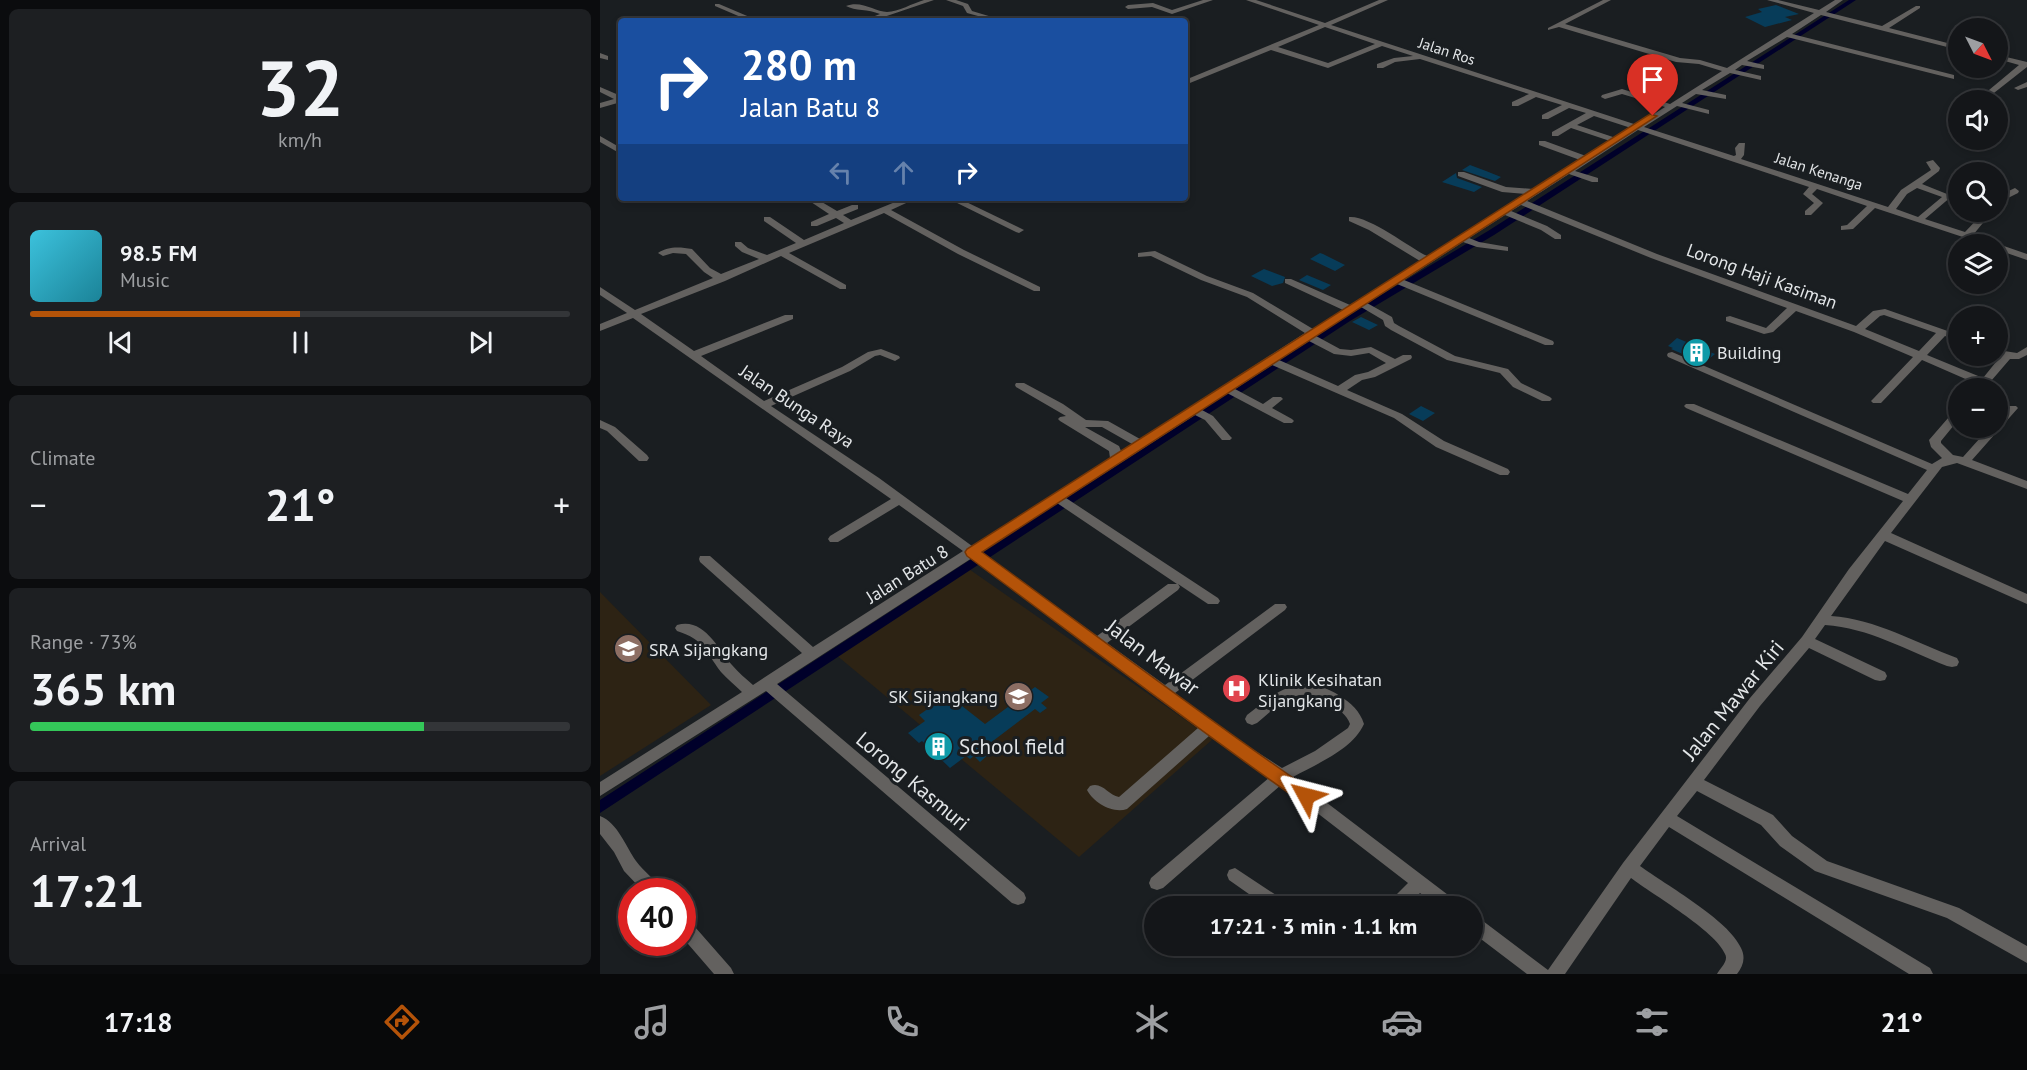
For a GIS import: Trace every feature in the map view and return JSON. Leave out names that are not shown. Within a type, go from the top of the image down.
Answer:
[{"type":"street","points":[[875,18],[931,0]]},
{"type":"street","points":[[949,0],[966,5],[969,12],[989,17]]},
{"type":"street","points":[[1128,7],[1153,5],[1172,12],[1210,0]]},
{"type":"street","name":"Jalan Ros","points":[[1249,0],[1639,128]]},
{"type":"street","points":[[1188,82],[1385,0]]},
{"type":"street","points":[[1550,29],[1608,0]]},
{"type":"street","points":[[1770,0],[1948,45]]},
{"type":"street","name":"Jalan Batu 8","points":[[600,790],[752,693],[773,689],[812,654],[974,554],[1116,459],[1199,413],[1272,361],[1313,337],[1358,306],[1403,283],[1426,260],[1470,241],[1512,214],[1534,192],[1571,172],[1615,140],[1746,64],[1823,14],[1840,0]]},
{"type":"street","points":[[717,4],[749,18]]},
{"type":"street","points":[[849,6],[869,7],[885,15]]},
{"type":"street","points":[[1883,29],[1918,7]]},
{"type":"street","points":[[1560,24],[1678,60],[1746,64],[1748,75],[1758,78]]},
{"type":"street","points":[[1789,35],[1948,76]]},
{"type":"street","points":[[1270,47],[1328,66],[1381,44]]},
{"type":"street","points":[[1380,66],[1394,60],[1411,60],[1421,57]]},
{"type":"street","points":[[2008,60],[2026,64]]},
{"type":"street","points":[[1994,90],[2026,64]]},
{"type":"street","points":[[2018,88],[2027,84]]},
{"type":"street","points":[[600,88],[618,97]]},
{"type":"street","points":[[1605,97],[1622,92],[1706,112]]},
{"type":"street","points":[[1696,92],[1723,98]]},
{"type":"street","points":[[1515,104],[1536,94]]},
{"type":"street","points":[[600,106],[618,100]]},
{"type":"street","points":[[1545,117],[1568,105]]},
{"type":"street","points":[[1555,134],[1593,113]]},
{"type":"street","points":[[1569,125],[1615,140]]},
{"type":"street","name":"Jalan Kenanga","points":[[1639,128],[1961,234]]},
{"type":"street","points":[[600,138],[618,150]]},
{"type":"street","points":[[1542,143],[1586,159]]},
{"type":"street","points":[[1736,159],[1740,155],[1739,148],[1742,145]]},
{"type":"street","points":[[1708,160],[1720,154]]},
{"type":"street","points":[[1890,211],[1904,192],[1935,171],[1936,168],[1929,162]]},
{"type":"street","points":[[1571,172],[1590,178]]},
{"type":"street","points":[[1461,174],[1505,190],[1534,192]]},
{"type":"street","points":[[1916,185],[1948,196],[1919,220]]},
{"type":"street","points":[[1808,213],[1820,203],[1807,194],[1815,186]]},
{"type":"street","points":[[2008,195],[2015,191]]},
{"type":"street","points":[[814,201],[851,224]]},
{"type":"street","points":[[600,328],[906,201]]},
{"type":"street","points":[[957,201],[1019,230]]},
{"type":"street","name":"Lorong Haji Kasiman","points":[[1522,203],[1654,256],[1858,330],[1921,355],[1966,378]]},
{"type":"street","points":[[1844,228],[1850,227],[1873,205]]},
{"type":"street","points":[[814,224],[855,207]]},
{"type":"street","points":[[884,210],[961,252],[1037,289]]},
{"type":"street","points":[[1512,214],[1553,232],[1558,237]]},
{"type":"street","points":[[767,219],[804,244]]},
{"type":"street","points":[[1353,219],[1382,231],[1395,243],[1426,260]]},
{"type":"street","points":[[1969,234],[1979,222]]},
{"type":"street","points":[[1470,241],[1505,249]]},
{"type":"street","points":[[738,244],[745,250],[768,260]]},
{"type":"street","points":[[663,253],[681,249],[689,251],[707,270],[722,279]]},
{"type":"street","points":[[2008,250],[2026,255]]},
{"type":"street","points":[[783,253],[843,287]]},
{"type":"street","points":[[1141,255],[1152,253],[1204,278],[1250,295],[1338,352],[1371,350],[1394,363]]},
{"type":"street","points":[[707,270],[699,276],[709,284]]},
{"type":"street","points":[[1288,281],[1375,311],[1388,319],[1389,324],[1395,328],[1451,358],[1504,371],[1517,385],[1546,399]]},
{"type":"street","points":[[1403,283],[1549,343]]},
{"type":"street","name":"Jalan Bunga Raya","points":[[600,290],[900,499],[974,554]]},
{"type":"street","points":[[1730,319],[1764,331],[1769,330],[1794,307]]},
{"type":"street","points":[[1858,330],[1877,313],[1885,312],[1948,334]]},
{"type":"street","points":[[692,356],[789,316]]},
{"type":"street","points":[[1877,401],[1943,332]]},
{"type":"street","points":[[2008,355],[2019,356],[2027,350]]},
{"type":"street","points":[[764,405],[846,369],[872,354],[881,352],[895,358]]},
{"type":"street","points":[[1672,355],[1935,469]]},
{"type":"street","points":[[1339,390],[1359,377],[1371,375],[1407,357]]},
{"type":"street","points":[[1272,361],[1398,416],[1440,444],[1504,472]]},
{"type":"street","points":[[1020,385],[1059,406],[1082,422],[1104,423],[1141,444]]},
{"type":"street","points":[[1235,388],[1271,403],[1288,421]]},
{"type":"street","points":[[1690,406],[1911,499]]},
{"type":"street","points":[[2008,413],[2012,408]]},
{"type":"street","points":[[1199,413],[1226,438]]},
{"type":"street","points":[[1064,419],[1115,449],[1116,459]]},
{"type":"street","points":[[600,423],[611,429],[643,459]]},
{"type":"street","points":[[1948,425],[1935,440],[1935,444],[1950,459],[1965,461],[2027,485]]},
{"type":"street","points":[[1965,461],[1986,438]]},
{"type":"street","name":"Jalan Mawar Kiri","points":[[1555,974],[1629,868],[1755,702],[1823,620],[1854,572],[1938,464],[1950,459]]},
{"type":"street","points":[[1056,497],[1213,601]]},
{"type":"street","points":[[834,539],[900,499]]},
{"type":"street","points":[[1884,535],[2027,599]]},
{"type":"street","name":"Jalan Mawar","points":[[974,554],[1098,643],[1208,728],[1281,776],[1437,896]]},
{"type":"street","points":[[705,559],[812,654]]},
{"type":"street","points":[[1098,643],[1173,587]]},
{"type":"street","points":[[1165,693],[1280,607]]},
{"type":"street","points":[[1823,620],[1862,624],[1952,662]]},
{"type":"street","points":[[681,628],[690,629],[702,636],[714,648],[724,666],[752,693]]},
{"type":"street","points":[[1807,641],[1880,676]]},
{"type":"street","name":"Lorong Kasmuri","points":[[773,689],[1018,898]]},
{"type":"street","points":[[1157,883],[1281,776],[1320,755],[1353,732],[1357,724],[1355,717],[1347,708],[1317,689],[1302,689],[1279,698],[1252,719]]},
{"type":"street","points":[[1095,790],[1112,803],[1122,804],[1128,796],[1208,728]]},
{"type":"street","points":[[1695,782],[1767,820],[1786,841],[1821,866],[1953,913],[2027,955]]},
{"type":"street","points":[[1667,818],[1924,974]]},
{"type":"street","points":[[600,823],[641,878]]},
{"type":"street","points":[[1629,868],[1716,929],[1734,951],[1735,963],[1726,974]]},
{"type":"street","points":[[1235,875],[1265,896]]},
{"type":"street","points":[[1406,896],[1419,883]]},
{"type":"street","points":[[1483,930],[1541,974]]},
{"type":"street","points":[[696,941],[724,974]]},
{"type":"shaded area","name":"SK Sijangkang","points":[[966,567],[1213,739],[1079,857],[835,654]]},
{"type":"shaded area","name":"SRA Sijangkang","points":[[600,592],[711,705],[600,776]]},
{"type":"building","points":[[1776,5],[1799,14],[1785,17],[1792,20],[1765,27],[1745,17],[1762,12],[1758,9]]},
{"type":"building","points":[[1470,165],[1501,177],[1495,181],[1462,170]]},
{"type":"building","points":[[1456,173],[1457,178],[1482,187],[1474,192],[1442,182]]},
{"type":"building","points":[[1320,253],[1345,265],[1335,271],[1310,259]]},
{"type":"building","points":[[1264,269],[1285,277],[1283,283],[1272,286],[1251,276]]},
{"type":"building","points":[[1307,275],[1331,285],[1323,290],[1299,280]]},
{"type":"building","points":[[1361,317],[1378,325],[1369,330],[1352,322]]},
{"type":"building","name":"Building","points":[[1677,338],[1715,354],[1704,363],[1671,349],[1673,348],[1668,346]]},
{"type":"building","points":[[1421,406],[1435,413],[1423,421],[1409,414]]},
{"type":"building","points":[[1035,687],[1049,697],[1041,703],[1047,708],[1040,713],[1035,709],[981,750],[988,755],[980,762],[974,756],[970,759],[966,756],[950,768],[922,741],[919,743],[908,733],[925,721],[919,715],[948,695],[985,724]]},
{"type":"waterway","points":[[600,807],[1347,319],[1491,233],[1853,0]]},
{"type":"place","name":"Building","points":[[1696,352]]},
{"type":"place","name":"SRA Sijangkang","points":[[628,649]]},
{"type":"place","name":"Klinik Kesihatan Sijangkang","points":[[1237,689]]},
{"type":"place","name":"SK Sijangkang","points":[[1019,696]]},
{"type":"place","name":"School field","points":[[938,746]]},
{"type":"route","points":[[1306,796],[1281,776],[1208,728],[1098,643],[972,552],[1653,116]]}]
